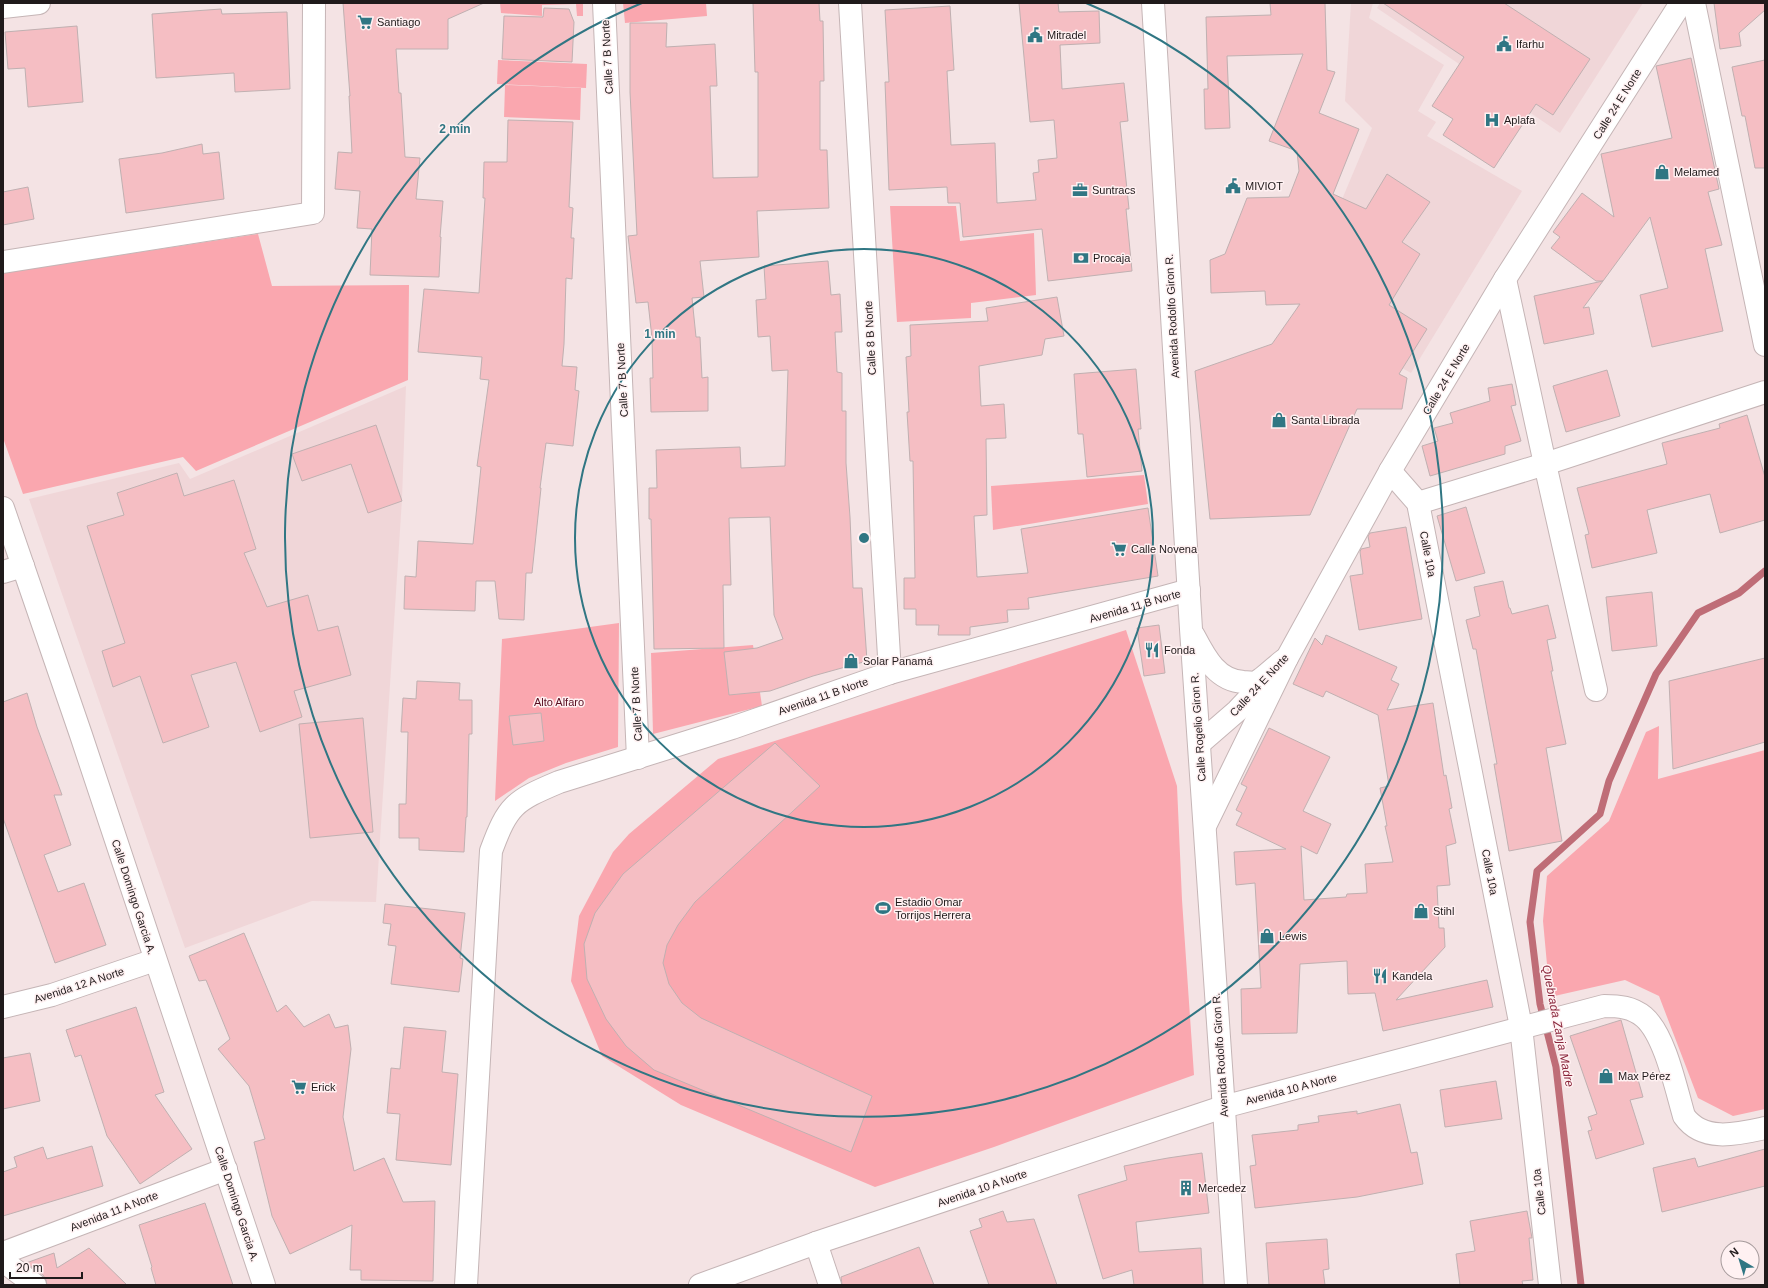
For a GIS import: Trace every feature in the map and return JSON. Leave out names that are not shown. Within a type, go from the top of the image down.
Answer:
[{"type":"street","points":[[3,7],[39,3]]},
{"type":"street","points":[[3,262],[313,213],[314,3]]},
{"type":"street","name":"Calle 7 B Norte","points":[[604,3],[638,758]]},
{"type":"street","name":"Calle 8 B Norte","points":[[850,3],[890,672]]},
{"type":"street","name":"Avenida Rodolfo Giron R.","points":[[1153,3],[1191,629]]},
{"type":"street","name":"Calle 24 E Norte","points":[[1200,743],[1237,711],[1287,658],[1390,472],[1506,279],[1681,3]]},
{"type":"street","points":[[1694,3],[1765,345]]},
{"type":"street","points":[[1506,279],[1545,464],[1596,690]]},
{"type":"street","points":[[1390,472],[1418,503],[1545,464],[1765,392]]},
{"type":"street","name":"Calle 10a","points":[[1418,503],[1527,1026],[1550,1285]]},
{"type":"street","name":"Calle Domingo Garcia A.","points":[[3,508],[13,569],[81,735],[264,1285]]},
{"type":"street","name":"Avenida 11 B Norte","points":[[466,1285],[491,851],[501,824],[514,805],[535,792],[559,782],[732,728],[890,672],[1189,590]]},
{"type":"street","points":[[1191,629],[1206,659],[1223,676],[1238,682],[1254,683],[1287,658]]},
{"type":"street","name":"Calle Rogelio Giron R.","points":[[1191,629],[1206,825]]},
{"type":"street","points":[[1206,825],[1287,658]]},
{"type":"street","name":"Avenida Rodolfo Giron R.","points":[[1206,825],[1223,1107],[1236,1285]]},
{"type":"street","name":"Avenida 12 A Norte","points":[[3,1007],[52,995],[155,960]]},
{"type":"street","name":"Avenida 10 A Norte","points":[[700,1285],[816,1243],[1223,1107],[1604,1006],[1619,1006],[1633,1010],[1645,1018],[1653,1027],[1663,1049],[1684,1116],[1688,1122],[1715,1134],[1730,1136],[1765,1128]]},
{"type":"street","name":"Avenida 11 A Norte","points":[[3,1253],[226,1169]]},
{"type":"street","points":[[816,1243],[830,1285]]},
{"type":"street","points":[[3,1262],[35,1285]]},
{"type":"shaded area","points":[[1351,3],[1373,3],[1369,18],[1444,65],[1418,111],[1436,122],[1427,136],[1522,191],[1411,373],[1296,309],[1372,128],[1345,101]]},
{"type":"shaded area","points":[[1380,3],[1643,3],[1560,133],[1377,8]]},
{"type":"shaded area","points":[[406,386],[402,499],[376,902],[312,901],[185,948],[29,499],[179,463],[190,479]]},
{"type":"green space","points":[[500,3],[583,3],[583,16],[577,16],[576,4],[542,5],[542,16],[501,13]]},
{"type":"green space","points":[[623,3],[706,3],[707,16],[625,23]]},
{"type":"green space","points":[[498,60],[587,64],[586,88],[497,84]]},
{"type":"green space","points":[[505,85],[581,88],[580,120],[504,117]]},
{"type":"green space","points":[[890,206],[956,206],[960,241],[1034,233],[1036,295],[971,303],[971,318],[897,322]]},
{"type":"green space","points":[[258,234],[272,286],[409,285],[408,380],[196,471],[183,457],[23,494],[3,438],[3,273]]},
{"type":"green space","points":[[1144,475],[1148,504],[993,530],[991,486]]},
{"type":"green space","name":"Alto Alfaro","points":[[619,623],[618,747],[566,763],[529,778],[495,801],[502,639]]},
{"type":"green space","name":"Estadio Omar Torrijos Herrera","points":[[1126,630],[1177,786],[1182,900],[1194,1075],[994,1147],[875,1187],[681,1105],[602,1056],[571,981],[579,916],[613,852],[629,834],[718,759]]},
{"type":"green space","points":[[753,645],[762,706],[653,734],[651,653]]},
{"type":"green space","points":[[1659,726],[1658,779],[1765,750],[1765,1109],[1733,1116],[1698,1098],[1659,996],[1625,980],[1550,997],[1543,921],[1547,876],[1609,821],[1646,732]]},
{"type":"building","points":[[343,3],[484,3],[448,19],[448,49],[396,49],[399,93],[401,93],[405,157],[420,158],[416,199],[443,201],[439,277],[370,275],[372,229],[357,228],[360,191],[335,189],[338,152],[352,153],[350,96]]},
{"type":"building","points":[[753,3],[819,3],[820,21],[823,21],[824,81],[820,81],[820,150],[827,150],[829,208],[757,211],[759,257],[700,261],[704,297],[692,298],[696,337],[700,337],[702,378],[708,377],[708,411],[651,412],[650,378],[653,378],[652,338],[648,302],[636,303],[628,236],[637,235],[630,92],[630,23],[667,23],[666,47],[715,44],[717,86],[710,86],[713,178],[758,177],[758,72],[755,72]]},
{"type":"building","points":[[1019,3],[1058,3],[1059,12],[1099,11],[1100,43],[1060,45],[1062,89],[1124,83],[1128,121],[1120,122],[1129,209],[1126,209],[1132,271],[1048,281],[1042,229],[963,237],[960,203],[948,203],[947,187],[889,190],[885,82],[889,82],[885,10],[950,6],[954,70],[947,71],[951,145],[995,143],[997,203],[1036,200],[1033,173],[1039,172],[1038,160],[1057,158],[1054,120],[1030,122]]},
{"type":"building","points":[[1270,3],[1325,3],[1327,70],[1335,72],[1319,113],[1359,129],[1333,194],[1366,209],[1387,174],[1430,202],[1402,242],[1420,254],[1389,305],[1427,329],[1399,374],[1407,378],[1402,409],[1357,409],[1310,515],[1210,519],[1195,371],[1272,344],[1300,304],[1266,305],[1265,291],[1211,293],[1210,260],[1225,254],[1247,198],[1289,197],[1299,171],[1297,151],[1269,141],[1303,54],[1227,56],[1230,128],[1205,129],[1204,89],[1208,89],[1206,17],[1271,15]]},
{"type":"building","points":[[1383,3],[1504,3],[1590,59],[1553,115],[1536,104],[1494,168],[1443,135],[1453,119],[1432,106],[1464,57]]},
{"type":"building","points":[[1714,3],[1765,3],[1765,10],[1739,33],[1741,46],[1720,49]]},
{"type":"building","points":[[544,8],[569,9],[574,22],[572,62],[502,59],[504,16],[543,17]]},
{"type":"building","points":[[221,9],[222,14],[287,12],[290,89],[235,92],[234,73],[156,78],[152,14]]},
{"type":"building","points":[[77,26],[83,102],[28,107],[25,68],[8,69],[5,32]]},
{"type":"building","points":[[1691,58],[1719,189],[1708,192],[1722,245],[1705,249],[1723,331],[1652,347],[1640,295],[1668,288],[1650,217],[1603,281],[1596,281],[1551,248],[1560,237],[1553,232],[1582,193],[1614,217],[1601,154],[1672,138],[1656,66]]},
{"type":"building","points":[[1765,60],[1765,168],[1755,168],[1745,116],[1742,116],[1732,67]]},
{"type":"building","points":[[508,120],[573,122],[569,207],[573,208],[571,238],[574,238],[572,279],[566,278],[562,366],[577,367],[575,390],[579,391],[573,446],[546,443],[532,573],[526,573],[524,620],[499,619],[495,581],[476,581],[475,611],[404,609],[405,576],[416,577],[418,541],[473,544],[481,467],[477,466],[489,380],[480,379],[482,357],[418,352],[424,289],[479,293],[485,198],[483,198],[484,162],[507,162]]},
{"type":"building","points":[[202,144],[203,154],[219,152],[224,199],[126,213],[119,159],[162,153]]},
{"type":"building","points":[[28,187],[34,219],[3,225],[3,192]]},
{"type":"building","points":[[828,261],[831,295],[840,294],[842,332],[835,332],[837,372],[842,373],[842,411],[846,411],[846,463],[853,588],[862,588],[867,661],[813,676],[770,691],[729,695],[724,652],[757,648],[783,639],[774,615],[770,517],[729,518],[731,585],[723,585],[724,648],[654,649],[649,488],[657,488],[656,450],[740,447],[741,468],[785,466],[788,370],[772,371],[770,336],[758,337],[756,300],[766,299],[764,266]]},
{"type":"building","points":[[1603,281],[1583,308],[1589,307],[1594,334],[1544,344],[1534,296]]},
{"type":"building","points":[[1057,297],[1064,336],[1045,339],[1042,355],[979,366],[981,406],[1004,404],[1006,438],[986,439],[987,515],[974,516],[977,577],[1028,573],[1021,529],[1148,508],[1158,576],[1028,598],[1029,609],[1007,610],[1008,622],[970,627],[970,635],[938,635],[939,625],[916,625],[916,609],[904,609],[904,578],[915,578],[913,461],[910,461],[907,412],[909,412],[906,357],[911,356],[910,325],[988,321],[986,308]]},
{"type":"building","points":[[1136,369],[1141,429],[1138,429],[1142,471],[1087,477],[1083,434],[1078,434],[1074,374]]},
{"type":"building","points":[[1607,370],[1620,416],[1566,432],[1553,386]]},
{"type":"building","points":[[1512,384],[1516,405],[1511,406],[1521,441],[1505,446],[1505,454],[1430,476],[1422,446],[1438,441],[1434,428],[1453,423],[1450,413],[1490,401],[1488,388]]},
{"type":"building","points":[[1747,415],[1765,477],[1765,520],[1720,533],[1710,494],[1647,510],[1657,553],[1592,568],[1585,535],[1589,534],[1577,488],[1667,464],[1662,443],[1720,428],[1719,424]]},
{"type":"building","points":[[376,425],[402,501],[368,513],[351,464],[302,481],[292,454]]},
{"type":"building","points":[[177,473],[184,496],[234,480],[256,549],[244,553],[267,607],[308,595],[318,631],[338,626],[351,675],[294,691],[302,717],[260,732],[236,662],[191,675],[209,727],[163,743],[140,676],[113,687],[102,651],[125,643],[87,526],[124,515],[117,493]]},
{"type":"building","points":[[1466,507],[1485,573],[1456,581],[1437,516]]},
{"type":"building","points":[[1406,527],[1422,619],[1359,630],[1350,576],[1363,574],[1360,552],[1361,549],[1370,547],[1368,536],[1370,533]]},
{"type":"building","points":[[1503,581],[1509,608],[1512,614],[1548,605],[1556,638],[1547,640],[1553,671],[1551,671],[1566,744],[1546,748],[1562,841],[1509,851],[1494,764],[1497,764],[1476,649],[1473,649],[1466,620],[1480,616],[1474,587]]},
{"type":"building","points":[[1652,592],[1657,646],[1612,651],[1606,597]]},
{"type":"building","points":[[1159,625],[1165,673],[1144,676],[1137,628]]},
{"type":"building","points":[[1326,635],[1397,667],[1391,680],[1399,684],[1387,710],[1433,703],[1444,776],[1446,775],[1452,808],[1449,809],[1456,843],[1446,846],[1450,885],[1437,886],[1439,928],[1444,928],[1445,947],[1396,1000],[1487,980],[1493,1007],[1383,1031],[1375,993],[1348,994],[1347,961],[1300,964],[1297,1033],[1242,1034],[1241,989],[1261,988],[1255,883],[1236,885],[1234,852],[1286,849],[1236,825],[1242,813],[1236,810],[1247,787],[1241,784],[1269,728],[1330,757],[1303,811],[1331,824],[1317,854],[1301,846],[1304,900],[1346,897],[1347,894],[1367,893],[1365,864],[1393,862],[1385,826],[1387,826],[1380,788],[1389,786],[1378,715],[1326,691],[1323,697],[1293,684],[1315,638],[1322,645]]},
{"type":"building","points":[[1765,658],[1765,742],[1673,769],[1669,681]]},
{"type":"building","points":[[417,681],[460,683],[459,700],[472,700],[472,734],[469,734],[467,817],[464,852],[419,850],[419,838],[399,838],[399,804],[406,804],[408,732],[401,732],[403,698],[416,699]]},
{"type":"building","points":[[27,693],[37,727],[62,795],[54,795],[71,845],[44,855],[58,892],[84,883],[106,945],[55,963],[3,818],[3,702]]},
{"type":"building","points":[[541,713],[544,741],[513,745],[509,716]]},
{"type":"building","points":[[363,718],[373,832],[310,838],[299,724]]},
{"type":"building","points":[[775,743],[820,786],[695,902],[678,925],[667,945],[663,963],[669,984],[682,1003],[701,1018],[872,1096],[851,1152],[654,1070],[626,1046],[606,1019],[587,979],[584,944],[595,913],[623,874]]},
{"type":"building","points":[[385,904],[465,913],[460,958],[463,959],[459,992],[391,984],[396,946],[388,945],[391,924],[383,923]]},
{"type":"building","points":[[244,933],[277,1012],[286,1005],[304,1027],[329,1014],[335,1028],[348,1025],[351,1049],[343,1117],[354,1171],[384,1158],[403,1202],[435,1201],[433,1281],[361,1280],[361,1270],[350,1270],[352,1225],[290,1254],[272,1216],[254,1142],[265,1139],[249,1086],[218,1049],[230,1039],[206,980],[199,981],[189,956]]},
{"type":"building","points":[[136,1007],[164,1092],[155,1095],[192,1149],[140,1184],[107,1136],[81,1055],[75,1057],[66,1030]]},
{"type":"building","points":[[1621,1020],[1643,1097],[1630,1100],[1644,1144],[1596,1159],[1588,1131],[1592,1130],[1588,1117],[1597,1114],[1570,1036]]},
{"type":"building","points":[[404,1027],[446,1031],[442,1072],[458,1074],[451,1165],[396,1160],[400,1114],[387,1113],[391,1068],[400,1069]]},
{"type":"building","points":[[30,1053],[40,1101],[3,1109],[3,1058]]},
{"type":"building","points":[[1496,1081],[1502,1119],[1445,1127],[1440,1090]]},
{"type":"building","points":[[1400,1104],[1411,1153],[1417,1152],[1423,1184],[1357,1197],[1255,1208],[1250,1166],[1256,1165],[1252,1135],[1298,1130],[1298,1125],[1319,1122],[1318,1116],[1357,1111],[1357,1114]]},
{"type":"building","points":[[92,1146],[103,1186],[3,1216],[3,1172],[17,1167],[14,1157],[43,1147],[47,1159]]},
{"type":"building","points":[[1765,1149],[1765,1186],[1662,1212],[1653,1168],[1695,1158],[1698,1167]]},
{"type":"building","points":[[1202,1153],[1209,1213],[1136,1222],[1139,1252],[1201,1248],[1203,1285],[1134,1285],[1132,1270],[1103,1279],[1078,1195],[1127,1180],[1124,1166]]},
{"type":"building","points":[[205,1203],[233,1285],[156,1285],[139,1225]]},
{"type":"building","points":[[1003,1211],[1007,1222],[1034,1219],[1057,1285],[989,1285],[970,1231],[982,1227],[979,1219]]},
{"type":"building","points":[[1527,1211],[1532,1238],[1529,1238],[1533,1280],[1522,1281],[1523,1285],[1460,1285],[1456,1254],[1475,1251],[1470,1221]]},
{"type":"building","points":[[1327,1239],[1329,1269],[1323,1270],[1325,1285],[1269,1285],[1266,1243]]},
{"type":"building","points":[[919,1247],[934,1285],[842,1285],[841,1277]]},
{"type":"building","points":[[89,1248],[127,1285],[47,1285],[43,1275],[26,1263],[54,1253],[57,1268]]},
{"type":"waterway","name":"Quebrada Zanja Madre","points":[[1581,1285],[1556,1067],[1540,1004],[1530,922],[1537,871],[1600,814],[1609,781],[1656,674],[1698,613],[1739,593],[1765,571]]},
{"type":"place","name":"Santiago","points":[[365,22]]},
{"type":"place","name":"Mitradel","points":[[1035,35]]},
{"type":"place","name":"Ifarhu","points":[[1504,44]]},
{"type":"place","name":"Aplafa","points":[[1492,120]]},
{"type":"place","name":"Melamed","points":[[1662,172]]},
{"type":"place","name":"MIVIOT","points":[[1233,186]]},
{"type":"place","name":"Suntracs","points":[[1080,190]]},
{"type":"place","name":"Procaja","points":[[1081,258]]},
{"type":"place","name":"Santa Librada","points":[[1279,420]]},
{"type":"place","name":"Calle Novena","points":[[1119,549]]},
{"type":"place","name":"Fonda","points":[[1152,650]]},
{"type":"place","name":"Solar Panamá","points":[[851,661]]},
{"type":"place","name":"Estadio Omar Torrijos Herrera","points":[[883,908]]},
{"type":"place","name":"Stihl","points":[[1421,911]]},
{"type":"place","name":"Lewis","points":[[1267,936]]},
{"type":"place","name":"Kandela","points":[[1380,976]]},
{"type":"place","name":"Max Pérez","points":[[1606,1076]]},
{"type":"place","name":"Erick","points":[[299,1087]]},
{"type":"place","name":"Mercedez","points":[[1186,1188]]}]
